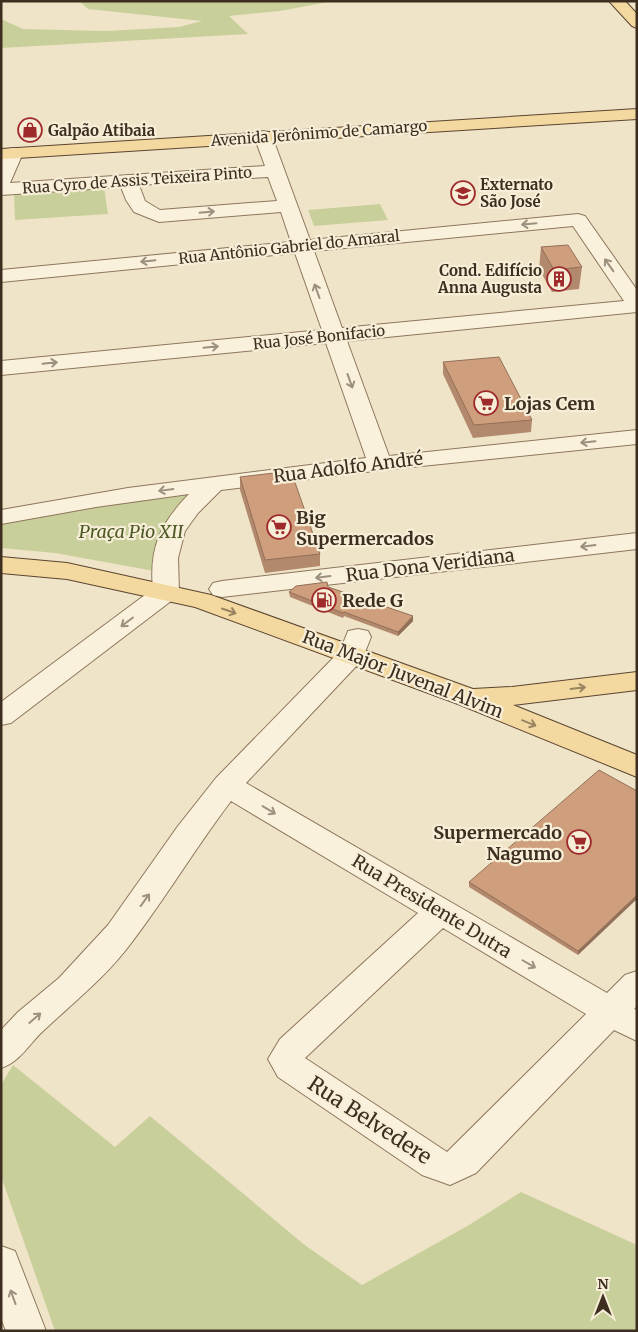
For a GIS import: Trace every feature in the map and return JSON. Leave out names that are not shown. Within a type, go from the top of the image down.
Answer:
[{"type":"main road","points":[[616,1],[637,23]]},
{"type":"main road","points":[[632,1],[637,7]]},
{"type":"main road","points":[[6,150],[637,104]]},
{"type":"main road","name":"Avenida Jerônimo de Camargo","points":[[6,150],[637,114]]},
{"type":"main road","points":[[1,550],[54,554],[164,584]]},
{"type":"main road","points":[[1,565],[67,571],[164,584]]},
{"type":"main road","name":"Rua Major Juvenal Alvim","points":[[164,584],[222,589],[355,645],[468,698],[637,767]]},
{"type":"main road","name":"Rua Major Juvenal Alvim","points":[[164,584],[202,601],[355,645],[512,696],[637,747]]},
{"type":"main road","points":[[468,698],[512,696],[637,681]]},
{"type":"street","points":[[262,136],[380,463]]},
{"type":"street","points":[[1,182],[6,150]]},
{"type":"street","name":"Rua Cyro de Assis Teixeira Pinto","points":[[1,188],[274,171]]},
{"type":"street","points":[[128,181],[137,206],[145,212],[159,216],[286,206]]},
{"type":"street","name":"Rua Antônio Gabriel do Amaral","points":[[1,276],[578,220],[637,305]]},
{"type":"street","name":"Rua José Bonifacio","points":[[1,368],[637,305]]},
{"type":"street","name":"Rua Adolfo André","points":[[1,517],[126,495],[214,483],[380,463],[637,437]]},
{"type":"street","points":[[1,716],[164,584],[163,555],[172,531],[188,507],[214,483]]},
{"type":"street","name":"Rua Dona Veridiana","points":[[222,589],[637,541]]},
{"type":"street","points":[[1,1054],[30,1022],[71,987],[120,934],[189,834],[227,785],[355,645]]},
{"type":"street","name":"Rua Presidente Dutra","points":[[227,785],[624,1019]]},
{"type":"street","name":"Rua Belvedere","points":[[440,912],[292,1049],[285,1059],[290,1067],[435,1164],[450,1169],[463,1162],[624,1019]]},
{"type":"street","points":[[624,1019],[637,984]]},
{"type":"street","points":[[1,1263],[26,1331]]},
{"type":"green space","points":[[79,1],[333,1],[280,11],[229,16],[248,34],[1,48],[1,19],[23,29],[106,31],[179,27],[202,21],[88,9]]},
{"type":"green space","points":[[104,187],[108,214],[15,220],[14,193]]},
{"type":"green space","points":[[380,204],[388,220],[314,226],[308,210]]},
{"type":"green space","name":"Praça Pio XII","points":[[207,486],[160,572],[55,553],[1,548],[1,519]]},
{"type":"green space","points":[[13,1065],[115,1147],[150,1116],[306,1246],[362,1285],[469,1225],[521,1192],[637,1245],[637,1331],[55,1331],[1,1176],[1,1085]]},
{"type":"building","points":[[568,245],[582,267],[554,270],[541,247]]},
{"type":"building","name":"Lojas Cem","points":[[499,357],[532,420],[474,425],[443,362]]},
{"type":"building","name":"Big Supermercados","points":[[291,471],[320,554],[265,560],[240,477]]},
{"type":"building","points":[[327,582],[328,587],[413,616],[398,632],[289,592],[296,586]]},
{"type":"building","name":"Supermercado Nagumo","points":[[599,770],[637,791],[637,895],[578,951],[469,882]]},
{"type":"place","name":"Galpão Atibaia","points":[[30,130]]},
{"type":"place","name":"Externato São José","points":[[463,193]]},
{"type":"place","name":"Cond. Edifício Anna Augusta","points":[[559,279]]},
{"type":"place","name":"Lojas Cem","points":[[486,403]]},
{"type":"place","name":"Big Supermercados","points":[[279,527]]},
{"type":"place","name":"Rede G","points":[[324,600]]},
{"type":"place","name":"Supermercado Nagumo","points":[[579,842]]}]
